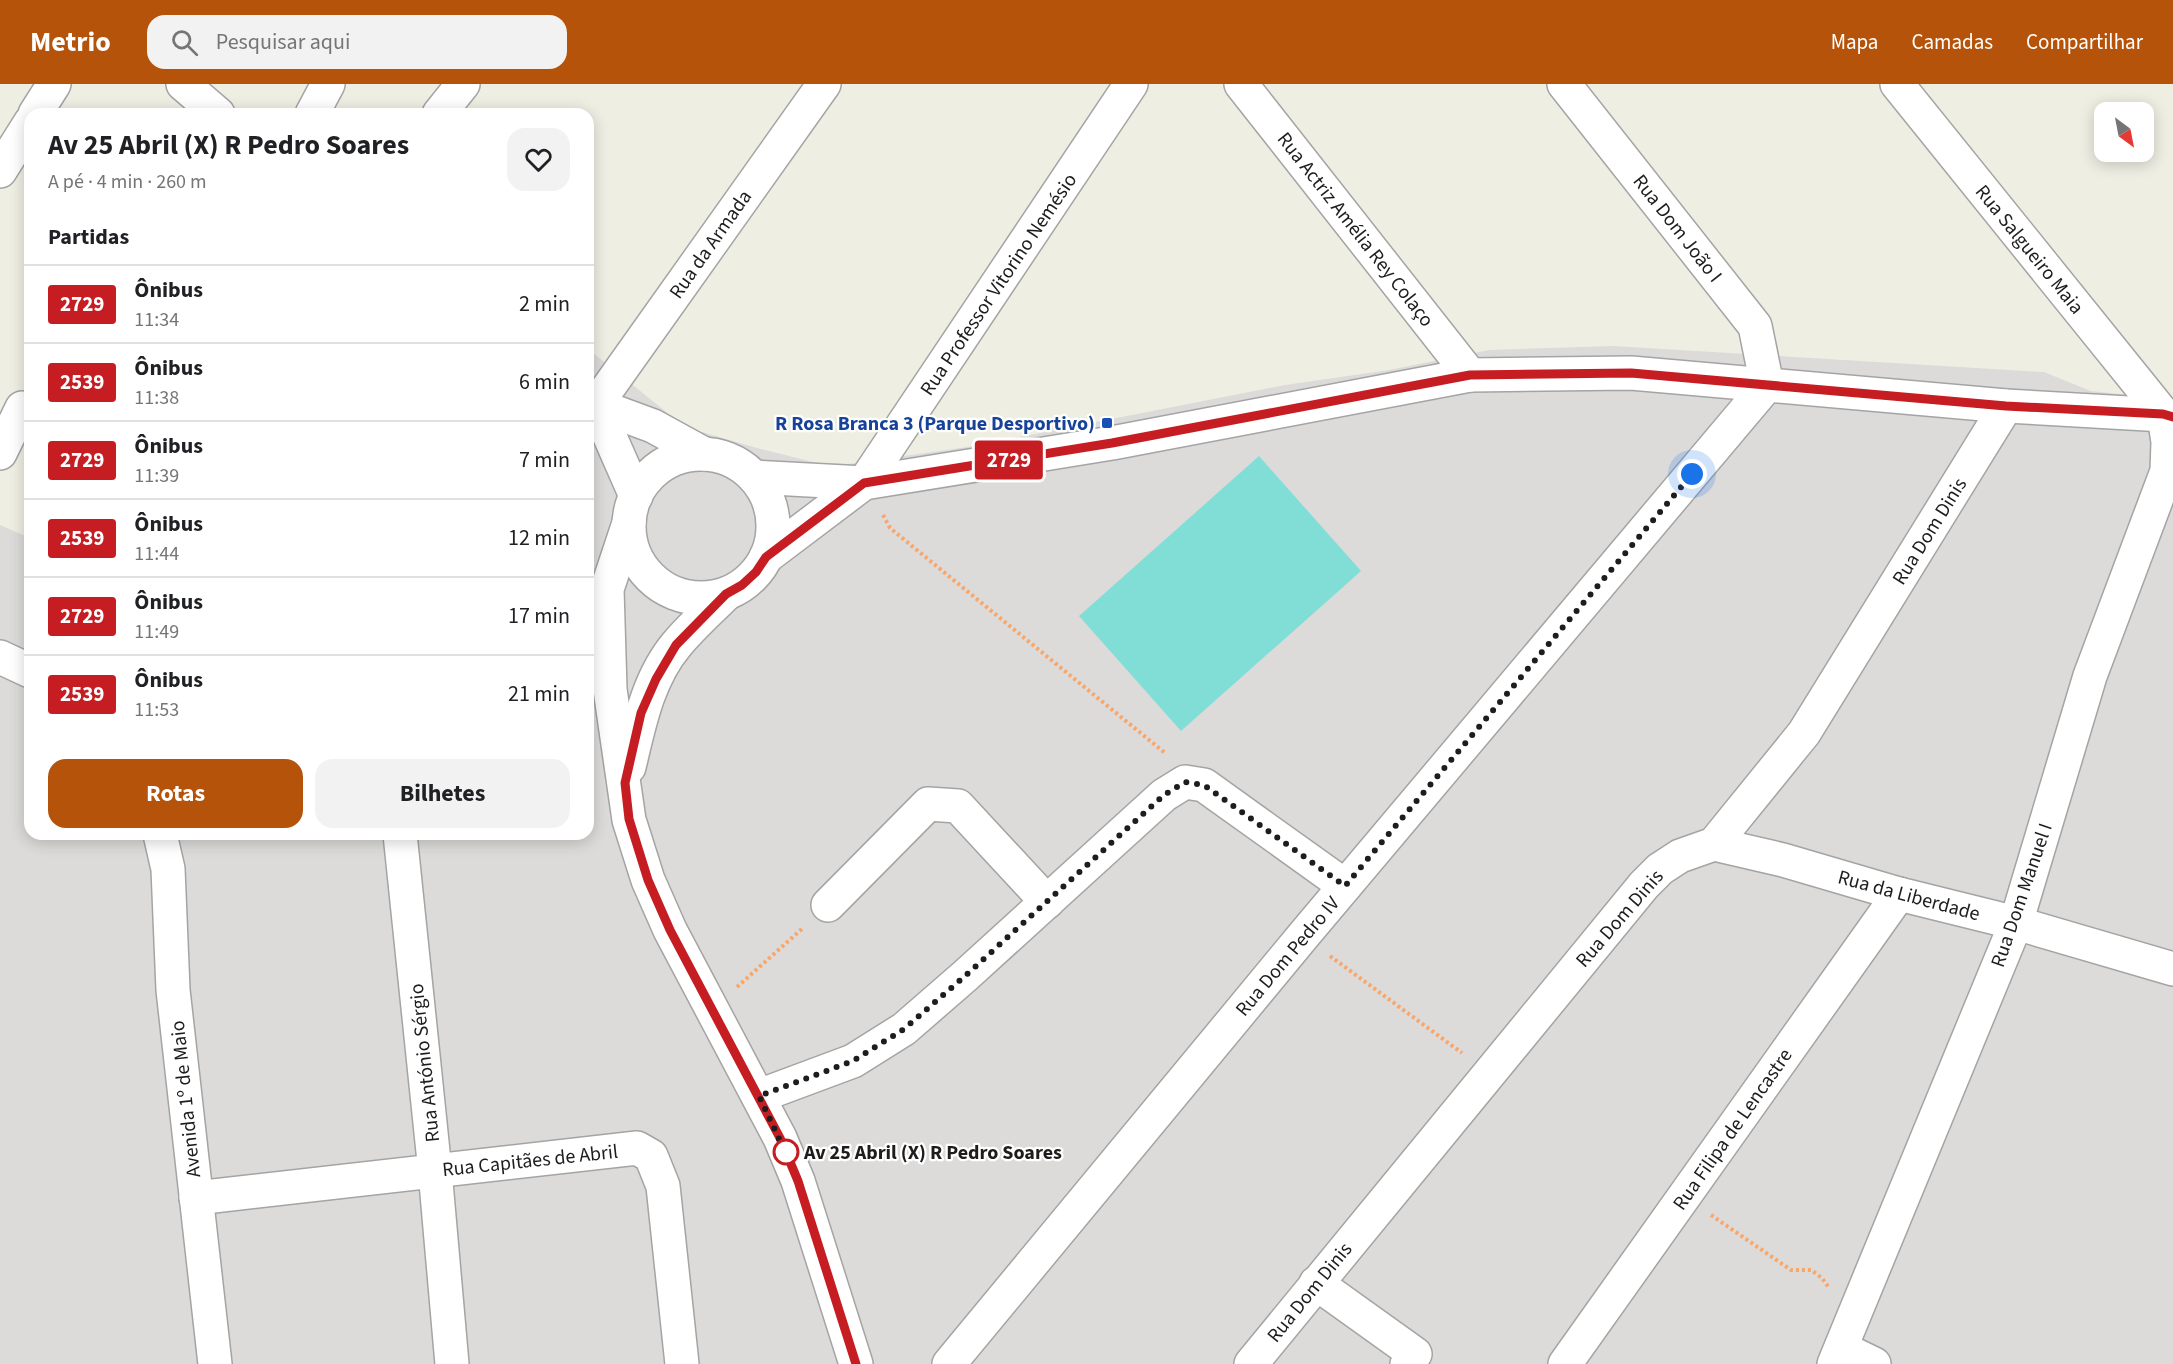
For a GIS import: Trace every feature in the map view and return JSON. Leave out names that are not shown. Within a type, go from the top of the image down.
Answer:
[{"type":"street","points":[[39,108],[54,84]]},
{"type":"street","points":[[183,84],[211,108]]},
{"type":"street","points":[[315,108],[328,84]]},
{"type":"street","points":[[444,108],[463,84]]},
{"type":"street","name":"Rua da Armada","points":[[594,399],[824,84]]},
{"type":"street","name":"Rua Professor Vitorino Nemésio","points":[[864,483],[1131,84]]},
{"type":"street","name":"Rua Actriz Amélia Rey Colaço","points":[[1241,84],[1470,375]]},
{"type":"street","name":"Rua Dom João I","points":[[1564,84],[1755,326],[1767,385]]},
{"type":"street","name":"Rua Salgueiro Maia","points":[[1897,84],[2168,416]]},
{"type":"street","points":[[0,171],[24,133]]},
{"type":"street","points":[[754,477],[864,483],[1112,443],[1470,375],[1631,373],[2006,406],[2168,416]]},
{"type":"street","name":"Rua Dom Pedro IV","points":[[949,1364],[1303,936],[1767,385]]},
{"type":"street","points":[[594,403],[652,426],[704,454]]},
{"type":"street","points":[[0,453],[17,405]]},
{"type":"street","name":"Rua Dom Dinis","points":[[1251,1364],[1644,885],[1660,869],[1680,856],[1714,844],[1804,733],[2006,406]]},
{"type":"street","points":[[594,407],[632,509],[632,546],[642,567],[658,584],[679,594],[703,598],[726,594]]},
{"type":"street","name":"Rua Dom Manuel I","points":[[1837,1356],[2016,923],[2090,676],[2167,471],[2168,416]]},
{"type":"street","points":[[625,783],[641,713],[656,679],[676,645],[726,594],[742,585],[756,572],[766,557],[772,536],[772,515],[766,495],[754,477],[740,465],[723,457],[704,454],[684,456],[664,464],[647,478],[632,509],[607,589],[610,689],[629,819],[648,880],[670,930],[759,1096],[798,1181],[856,1364]]},
{"type":"street","points":[[766,557],[864,483]]},
{"type":"street","points":[[0,657],[24,668]]},
{"type":"street","points":[[759,1096],[853,1061],[904,1029],[1164,795],[1185,782],[1204,785],[1345,886]]},
{"type":"street","points":[[828,905],[928,804],[957,806],[1047,902]]},
{"type":"street","name":"Avenida 1º de Maio","points":[[161,840],[168,869],[173,990],[215,1364]]},
{"type":"street","name":"Rua António Sérgio","points":[[401,840],[435,1171],[452,1364]]},
{"type":"street","name":"Rua da Liberdade","points":[[1714,844],[1783,860],[1899,894],[2016,923],[2173,969]]},
{"type":"street","name":"Rua Filipa de Lencastre","points":[[1565,1364],[1899,894]]},
{"type":"street","name":"Rua Capitães de Abril","points":[[196,1198],[637,1148],[651,1156],[663,1186],[682,1364]]},
{"type":"street","points":[[1316,1283],[1414,1354],[1407,1364]]},
{"type":"street","points":[[1837,1356],[1874,1364]]},
{"type":"path","points":[[864,483],[890,528],[1204,785]]},
{"type":"path","points":[[712,1009],[828,905]]},
{"type":"path","points":[[1303,936],[1489,1073]]},
{"type":"path","points":[[1685,1196],[1791,1270],[1811,1270],[1822,1278],[1835,1298],[1856,1311]]},
{"type":"shaded area","points":[[1613,346],[2044,372],[2091,391],[2173,400],[2173,1364],[0,1364],[0,525],[24,535],[24,840],[594,840],[594,354],[685,427],[817,463],[848,464],[974,446],[1285,385],[1389,370],[1489,350]]},
{"type":"shaded area","points":[[1259,456],[1361,571],[1181,731],[1079,616]]},
{"type":"bus line","name":"2729","points":[[856,1364],[798,1181],[780,1138],[670,930],[648,880],[629,819],[625,783],[641,713],[656,679],[676,645],[726,594],[742,585],[756,572],[766,557],[864,483],[1112,443],[1470,375],[1631,373],[2006,406],[2163,414],[2173,417]]},
{"type":"place","name":"R Rosa Branca 3 (Parque Desportivo)","points":[[1107,423]]},
{"type":"place","name":"Av 25 Abril (X) R Pedro Soares","points":[[786,1152]]},
{"type":"route","points":[[786,1152],[789,1160],[759,1096],[853,1061],[904,1029],[1164,795],[1185,782],[1204,785],[1345,886],[1692,474]]}]
